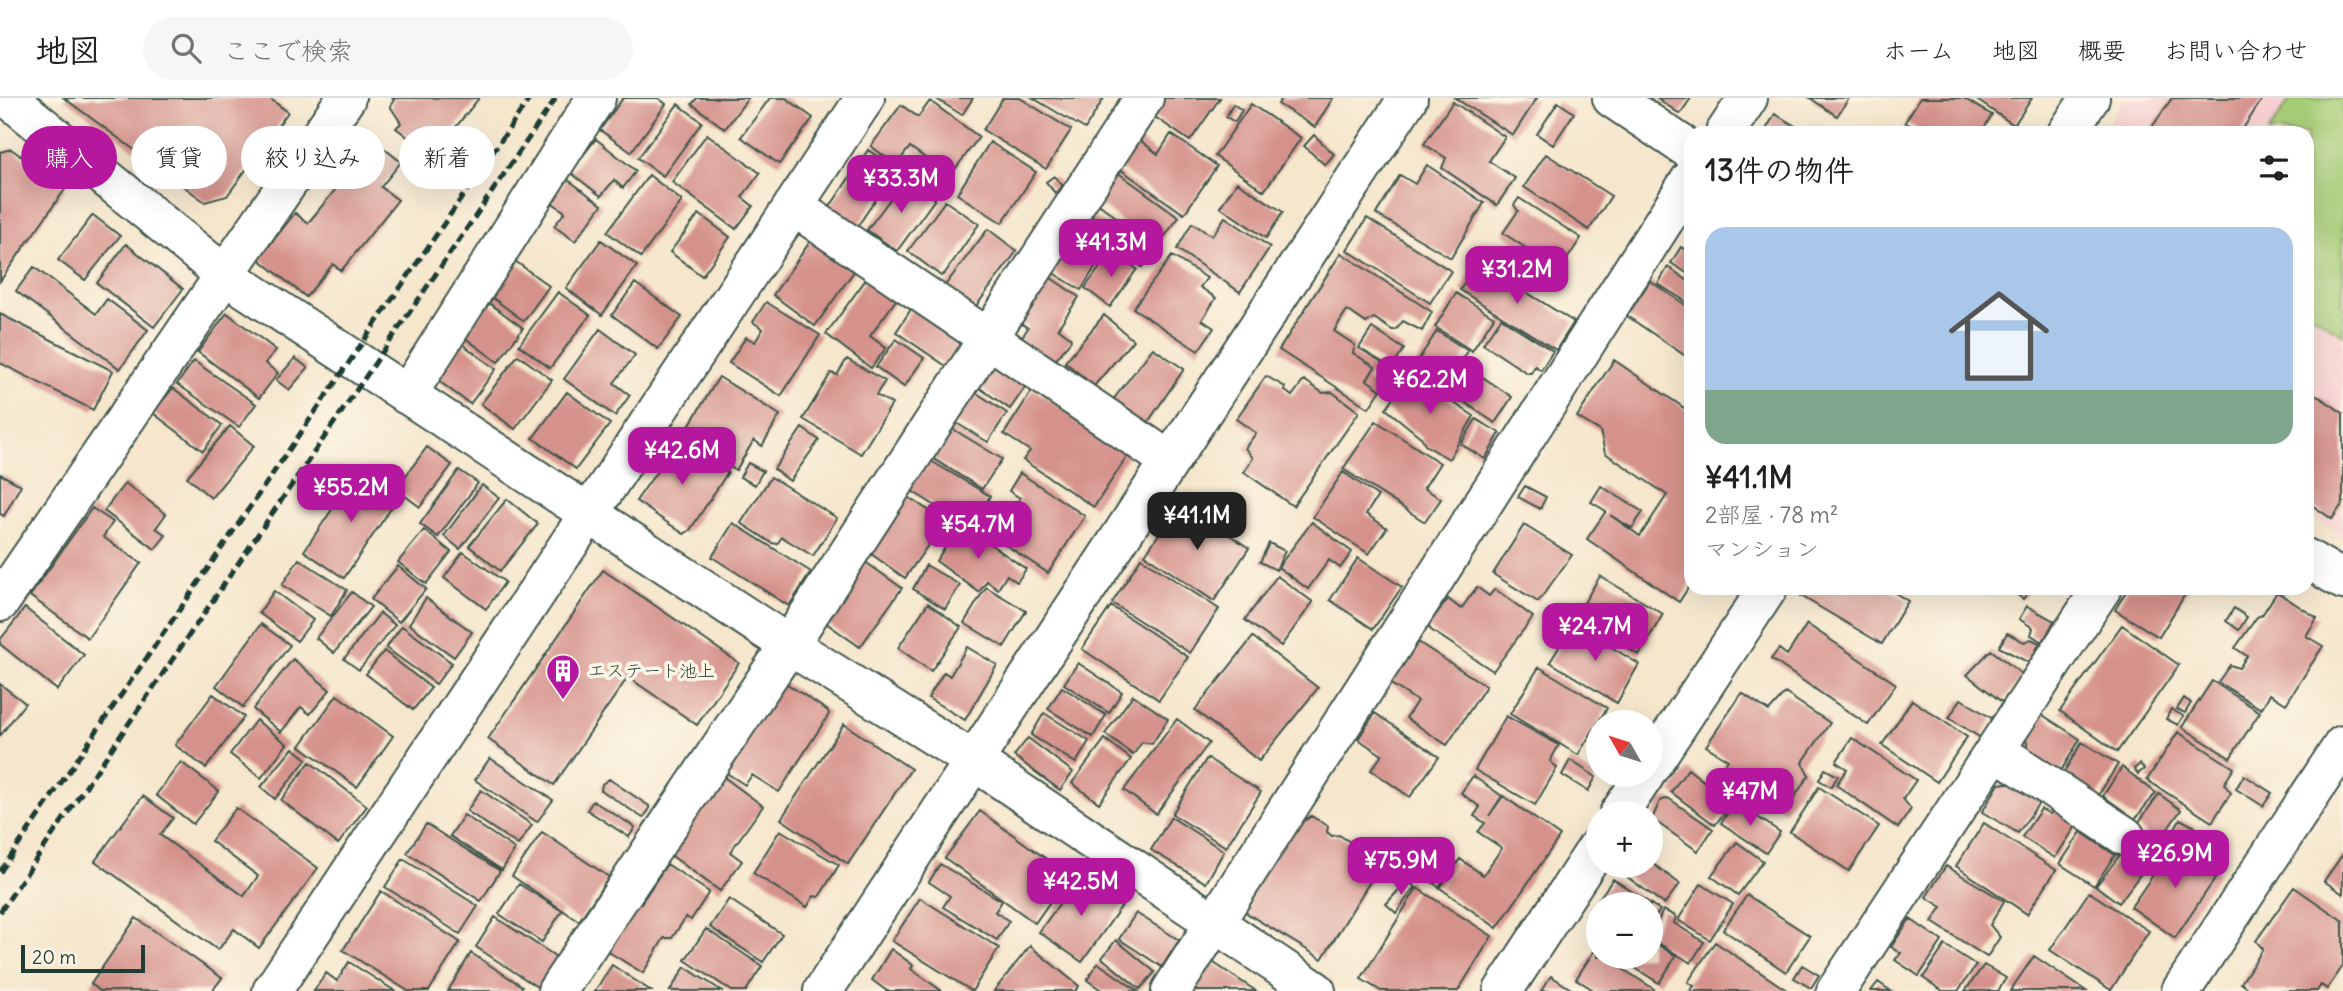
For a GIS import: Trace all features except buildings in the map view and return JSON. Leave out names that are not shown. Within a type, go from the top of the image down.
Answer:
[{"type":"street","points":[[8,98],[225,275],[789,645],[974,761],[1316,991]]},
{"type":"street","points":[[0,602],[346,98]]},
{"type":"street","points":[[408,395],[596,98]]},
{"type":"street","points":[[272,991],[864,98]]},
{"type":"street","points":[[557,991],[789,645],[1144,98]]},
{"type":"street","points":[[823,991],[1408,98]]},
{"type":"street","points":[[1612,98],[1684,146]]},
{"type":"street","points":[[1730,126],[1748,98]]},
{"type":"street","points":[[2072,126],[2090,98]]},
{"type":"street","points":[[1171,991],[1684,189]]},
{"type":"street","points":[[793,206],[1171,460]]},
{"type":"street","points":[[2314,563],[2343,580]]},
{"type":"street","points":[[1663,747],[1763,595]]},
{"type":"street","points":[[1836,991],[2097,595]]},
{"type":"street","points":[[2181,991],[2343,745]]},
{"type":"street","points":[[1995,750],[2125,836]]},
{"type":"street","points":[[1503,991],[1586,864]]},
{"type":"shaded area","points":[[2125,98],[2343,98],[2343,537],[2314,518],[2314,126],[2107,126]]},
{"type":"green space","points":[[2291,98],[2343,98],[2343,335],[2314,316],[2314,126],[2273,126]]},
{"type":"railway","points":[[0,872],[530,98]]},
{"type":"railway","points":[[0,912],[556,98]]},
{"type":"place","name":"エステート池上","points":[[563,701]]}]
